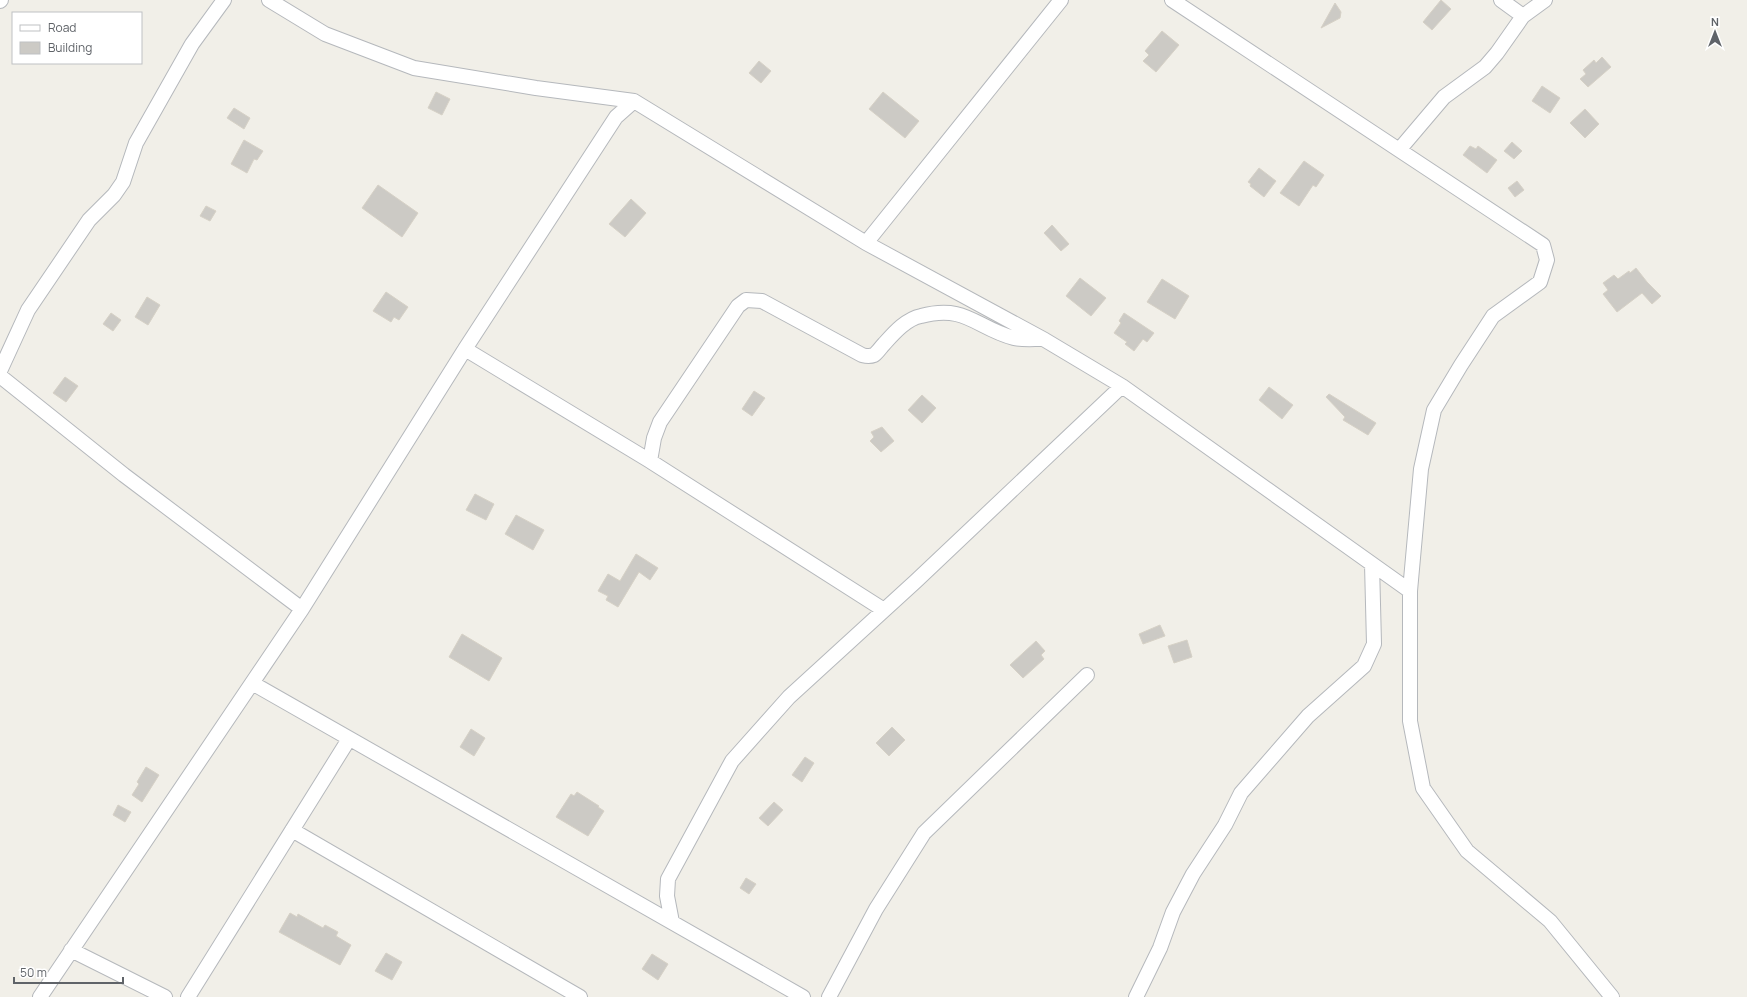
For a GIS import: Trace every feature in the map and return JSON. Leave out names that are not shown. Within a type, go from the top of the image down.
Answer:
[{"type":"street","points":[[0,371],[28,310],[89,220],[114,195],[123,182],[136,143],[192,44],[224,0]]},
{"type":"street","points":[[269,0],[326,34],[414,68],[536,88],[634,101],[866,243],[1045,340],[1122,386],[1410,591]]},
{"type":"street","points":[[866,243],[1061,0]]},
{"type":"street","points":[[1172,0],[1543,245],[1547,260],[1540,282],[1493,316],[1434,410],[1421,469],[1410,591],[1410,721],[1423,788],[1468,851],[1550,921],[1612,997]]},
{"type":"street","points":[[1501,0],[1523,16]]},
{"type":"street","points":[[1399,150],[1444,97],[1485,67],[1497,53],[1523,16],[1545,0]]},
{"type":"street","points":[[40,997],[302,609],[465,349],[616,117],[634,101]]},
{"type":"street","points":[[650,461],[654,438],[660,422],[738,306],[746,300],[762,301],[868,357],[875,354],[895,332],[911,320],[920,316],[948,313],[964,315],[1003,335],[1016,339],[1045,340]]},
{"type":"street","points":[[465,349],[650,461],[884,610]]},
{"type":"street","points":[[0,376],[124,475],[302,609]]},
{"type":"street","points":[[672,922],[667,896],[668,879],[732,761],[789,697],[884,610],[1122,386]]},
{"type":"street","points":[[1136,997],[1160,948],[1173,912],[1193,874],[1226,826],[1241,794],[1308,716],[1364,666],[1374,644],[1372,564]]},
{"type":"street","points":[[829,997],[876,909],[924,833],[1088,675]]},
{"type":"street","points":[[252,684],[804,997]]},
{"type":"street","points":[[188,997],[349,739]]},
{"type":"street","points":[[292,830],[580,997]]},
{"type":"street","points":[[71,950],[165,997]]},
{"type":"building","points":[[1441,0],[1451,9],[1432,30],[1423,22]]},
{"type":"building","points":[[1335,3],[1341,12],[1340,18],[1321,28]]},
{"type":"building","points":[[1162,31],[1179,45],[1156,72],[1143,61],[1149,55],[1145,51]]},
{"type":"building","points":[[1602,57],[1611,67],[1588,87],[1580,79],[1586,74],[1583,70],[1594,60],[1596,63]]},
{"type":"building","points":[[759,61],[771,71],[761,83],[749,73]]},
{"type":"building","points":[[1542,86],[1560,98],[1550,113],[1532,101]]},
{"type":"building","points":[[436,92],[450,99],[442,115],[428,108]]},
{"type":"building","points":[[883,92],[919,121],[905,138],[869,109]]},
{"type":"building","points":[[234,108],[250,118],[244,129],[227,118]]},
{"type":"building","points":[[1585,109],[1599,124],[1585,138],[1570,123]]},
{"type":"building","points":[[244,140],[263,151],[257,160],[254,159],[247,173],[231,164]]},
{"type":"building","points":[[1512,142],[1522,151],[1514,159],[1504,151]]},
{"type":"building","points":[[1470,146],[1476,149],[1478,146],[1497,160],[1487,173],[1463,155]]},
{"type":"building","points":[[1304,161],[1324,175],[1316,187],[1313,185],[1299,206],[1280,193]]},
{"type":"building","points":[[1259,168],[1276,181],[1264,197],[1250,186],[1251,184],[1248,182]]},
{"type":"building","points":[[1517,181],[1524,190],[1515,197],[1508,188]]},
{"type":"building","points":[[378,185],[418,213],[402,237],[362,208]]},
{"type":"building","points":[[631,199],[646,213],[625,237],[609,224]]},
{"type":"building","points":[[206,206],[216,211],[210,221],[200,216]]},
{"type":"building","points":[[1052,225],[1069,244],[1061,251],[1044,233]]},
{"type":"building","points":[[1636,268],[1661,296],[1652,304],[1642,293],[1617,312],[1603,294],[1608,290],[1603,283],[1614,275],[1618,279]]},
{"type":"building","points":[[1080,278],[1106,298],[1091,316],[1066,296]]},
{"type":"building","points":[[1162,279],[1189,296],[1175,319],[1147,302]]},
{"type":"building","points":[[386,292],[408,307],[399,320],[394,317],[391,322],[373,311]]},
{"type":"building","points":[[147,297],[160,305],[148,325],[135,317]]},
{"type":"building","points":[[111,313],[121,320],[113,331],[103,324]]},
{"type":"building","points":[[1124,313],[1154,333],[1147,342],[1143,339],[1134,351],[1125,344],[1127,342],[1114,333],[1121,323],[1119,321]]},
{"type":"building","points":[[65,377],[78,386],[66,402],[53,393]]},
{"type":"building","points":[[1269,387],[1293,405],[1282,419],[1259,400]]},
{"type":"building","points":[[754,391],[765,398],[752,416],[742,409]]},
{"type":"building","points":[[1329,394],[1376,423],[1368,435],[1343,420],[1345,417],[1326,397]]},
{"type":"building","points":[[922,395],[936,408],[922,423],[908,410]]},
{"type":"building","points":[[882,427],[894,441],[881,452],[870,441],[874,437],[871,432]]},
{"type":"building","points":[[475,494],[494,504],[486,520],[466,510]]},
{"type":"building","points":[[516,515],[544,530],[533,550],[505,534]]},
{"type":"building","points":[[636,554],[658,568],[650,580],[639,572],[618,607],[606,600],[608,596],[598,591],[608,574],[620,581]]},
{"type":"building","points":[[1160,625],[1165,636],[1143,644],[1139,634]]},
{"type":"building","points":[[462,634],[502,658],[489,681],[449,657]]},
{"type":"building","points":[[1187,640],[1192,657],[1174,663],[1168,646]]},
{"type":"building","points":[[1036,641],[1045,651],[1041,655],[1044,659],[1023,678],[1010,665]]},
{"type":"building","points":[[892,727],[905,740],[889,756],[876,743]]},
{"type":"building","points":[[471,729],[485,738],[474,756],[460,747]]},
{"type":"building","points":[[805,757],[814,763],[802,782],[792,775]]},
{"type":"building","points":[[146,767],[159,775],[142,802],[132,795],[139,784],[137,782]]},
{"type":"building","points":[[577,792],[599,806],[598,807],[604,811],[588,836],[556,817],[571,794],[574,796]]},
{"type":"building","points":[[774,802],[783,810],[768,826],[759,818]]},
{"type":"building","points":[[118,805],[131,812],[125,822],[113,815]]},
{"type":"building","points":[[746,878],[756,884],[749,894],[740,888]]},
{"type":"building","points":[[290,913],[297,917],[298,914],[323,928],[325,925],[338,932],[336,936],[351,945],[340,965],[279,932]]},
{"type":"building","points":[[386,953],[402,962],[392,980],[375,971]]},
{"type":"building","points":[[652,954],[668,964],[658,980],[642,969]]}]
